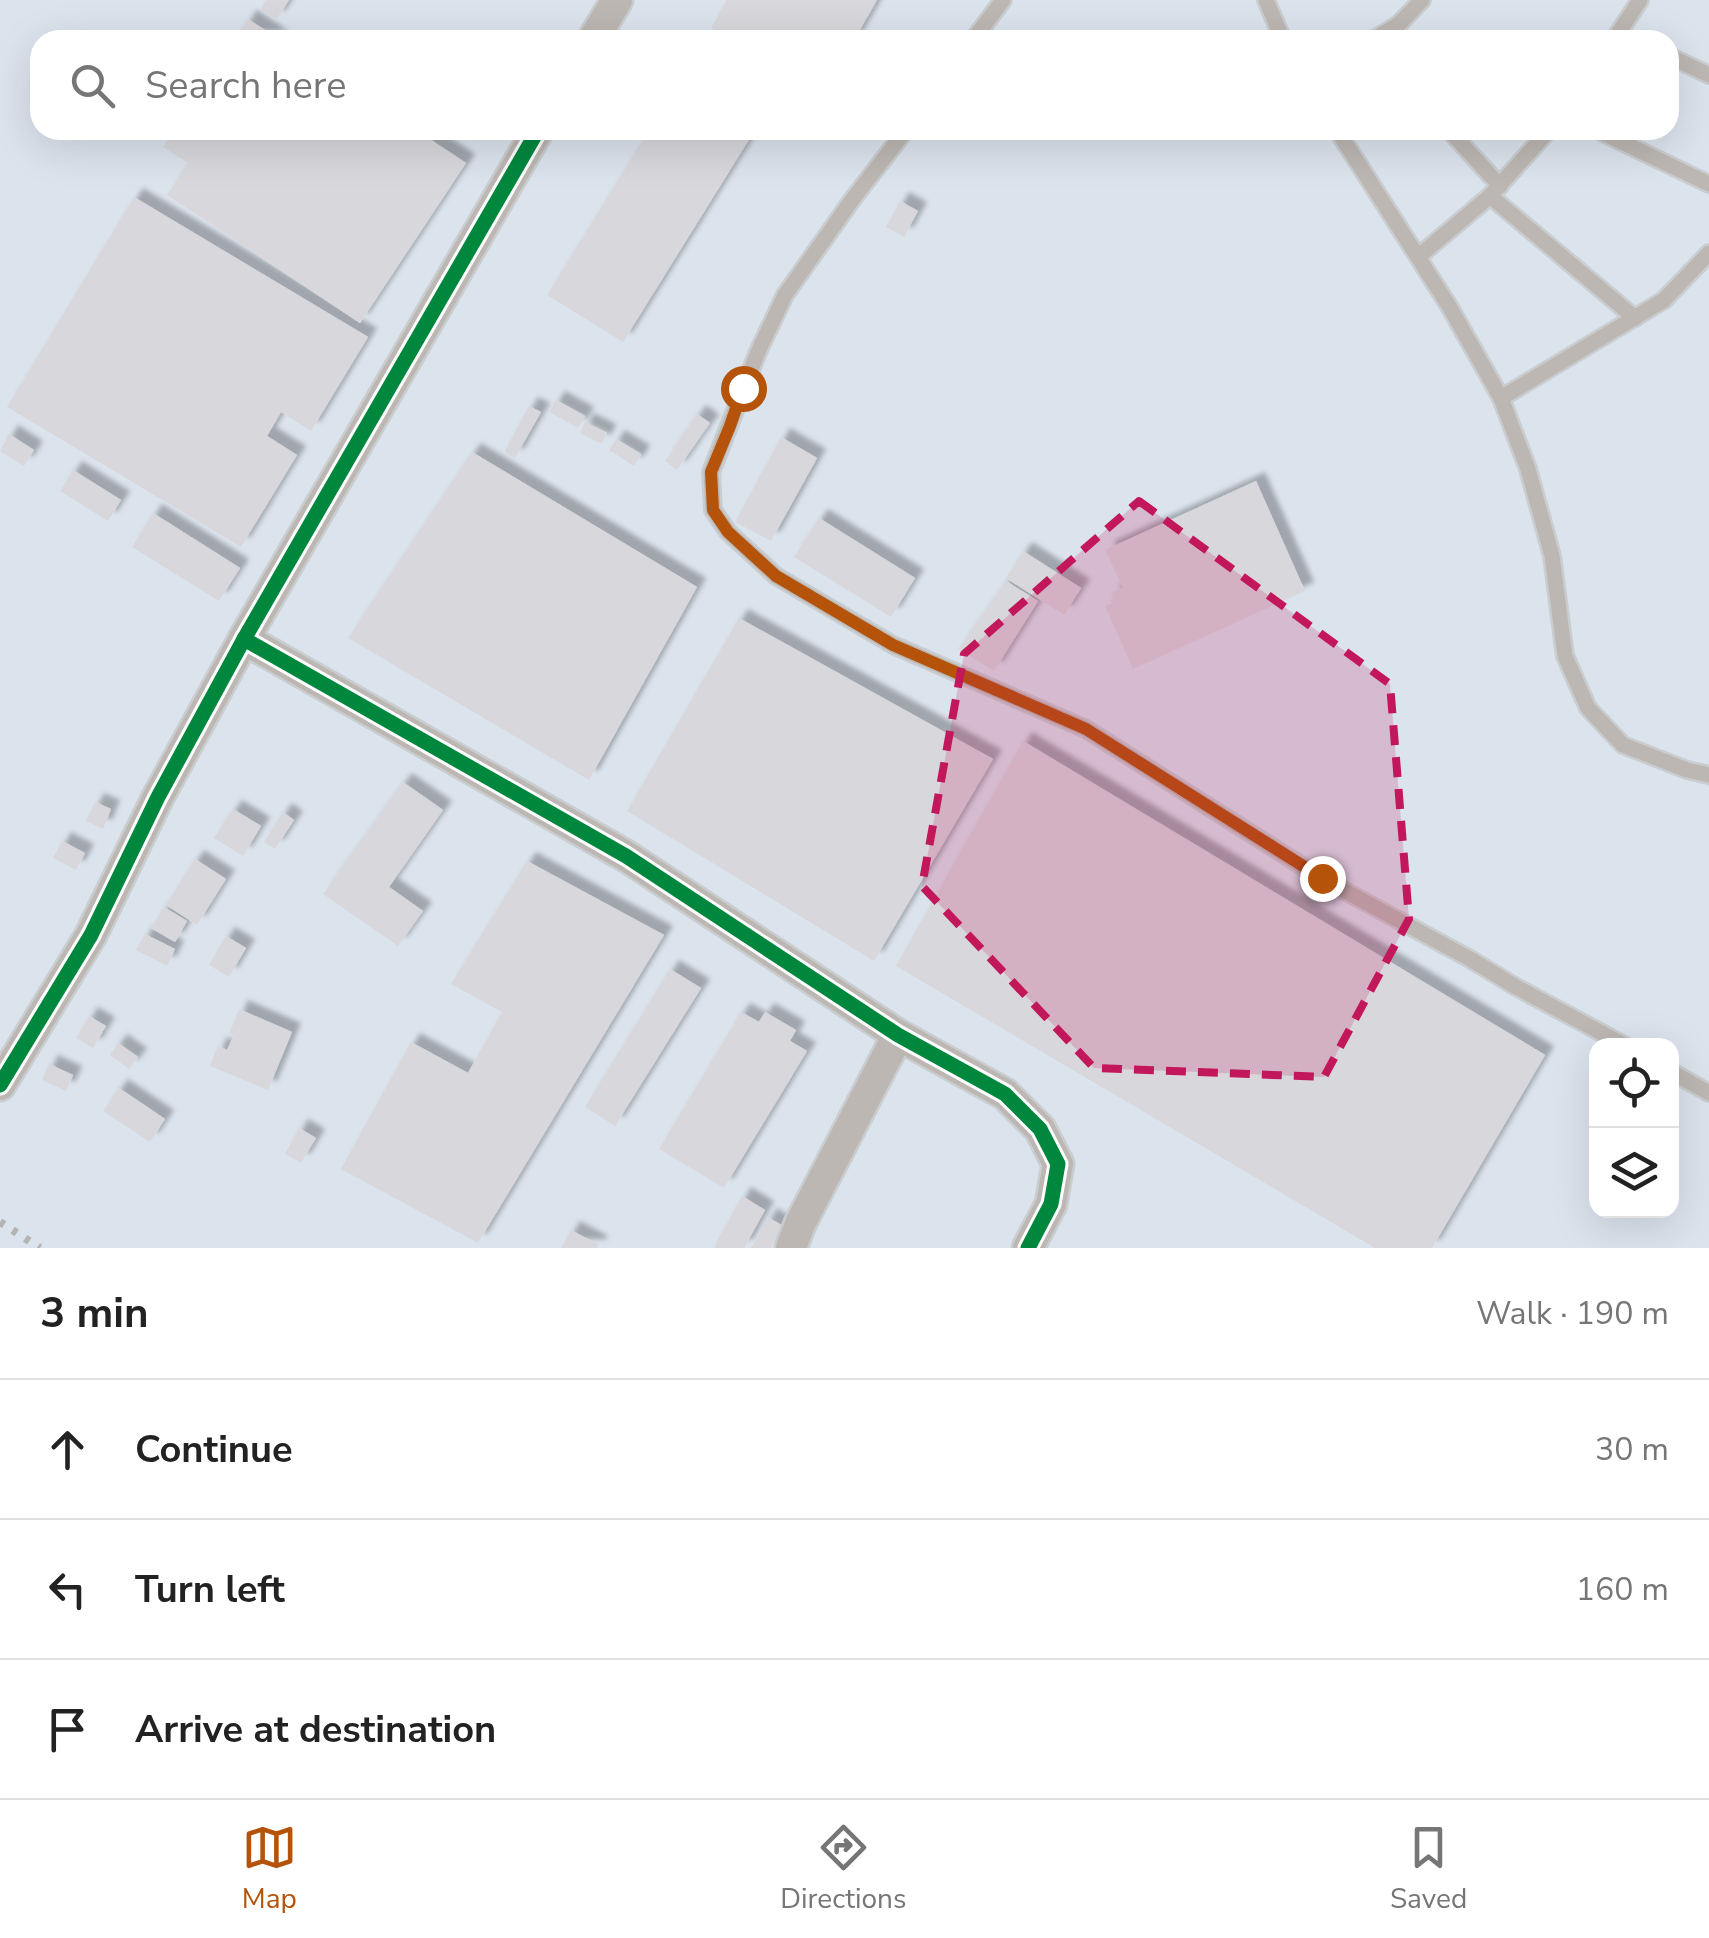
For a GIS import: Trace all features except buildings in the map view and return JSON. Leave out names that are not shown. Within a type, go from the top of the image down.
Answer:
[{"type":"street","points":[[598,30],[617,0]]},
{"type":"street","points":[[0,1084],[91,935],[158,797],[244,639],[532,140]]},
{"type":"street","points":[[244,639],[626,856],[898,1035],[1005,1094],[1040,1129],[1058,1164],[1051,1204],[1028,1248]]},
{"type":"street","points":[[790,1248],[898,1035]]},
{"type":"lane","points":[[981,30],[1003,0]]},
{"type":"lane","points":[[1266,0],[1280,30]]},
{"type":"lane","points":[[1391,30],[1422,0]]},
{"type":"lane","points":[[1620,30],[1640,0]]},
{"type":"lane","points":[[1679,61],[1709,76]]},
{"type":"lane","points":[[898,140],[785,295],[758,352],[711,472],[713,510],[728,532],[776,576],[893,645],[1086,729],[1322,878],[1611,1038]]},
{"type":"lane","points":[[1343,140],[1418,256],[1501,398],[1528,469],[1552,556],[1565,656],[1588,708],[1623,745],[1709,774]]},
{"type":"lane","points":[[1457,140],[1495,191],[1635,318]]},
{"type":"lane","points":[[1418,256],[1495,191],[1540,140]]},
{"type":"lane","points":[[1618,140],[1709,184]]},
{"type":"lane","points":[[1501,398],[1664,300],[1709,252]]},
{"type":"lane","points":[[1679,1076],[1709,1093]]},
{"type":"highlighted area","points":[[1139,501],[1390,684],[1409,919],[1324,1077],[1094,1068],[922,886],[964,654]]},
{"type":"shaded area","points":[[0,0],[1709,0],[1709,1248],[0,1248]]},
{"type":"railway","points":[[0,1222],[40,1248]]},
{"type":"cycle path","points":[[0,1085],[91,935],[158,797],[244,639],[532,140]]},
{"type":"cycle path","points":[[244,639],[626,856],[898,1035],[1005,1094],[1040,1129],[1058,1164],[1051,1204],[1028,1248]]},
{"type":"route","points":[[743,388],[711,472],[713,510],[728,532],[776,576],[893,645],[1086,729],[1322,878]]}]
